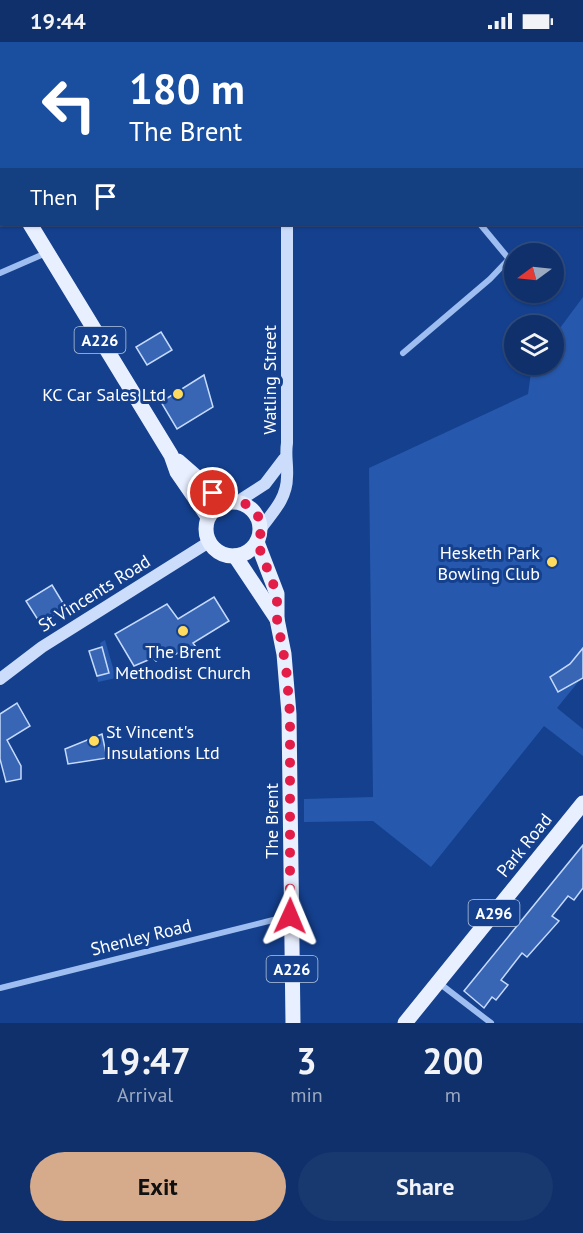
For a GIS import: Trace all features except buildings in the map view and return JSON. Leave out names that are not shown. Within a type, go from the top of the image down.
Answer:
[{"type":"main road","name":"The Brent","points":[[31,225],[171,455],[177,472],[208,518]]},
{"type":"main road","name":"Watling Street","points":[[259,535],[286,494],[288,476],[284,459],[287,443],[287,225]]},
{"type":"main road","name":"The Brent","points":[[171,455],[232,502],[254,509],[259,535],[277,594],[277,619],[286,667],[290,714],[290,916],[293,1023]]},
{"type":"main road","points":[[209,542],[208,518],[215,508],[232,502],[265,484],[284,459]]},
{"type":"main road","points":[[235,556],[248,551],[259,535]]},
{"type":"main road","name":"The Brent","points":[[209,542],[218,553],[235,556],[277,619]]},
{"type":"main road","name":"St Vincents Road","points":[[0,679],[42,647],[209,542]]},
{"type":"main road","name":"Park Road","points":[[405,1023],[583,803]]},
{"type":"street","points":[[403,353],[490,279],[509,259],[481,225]]},
{"type":"street","points":[[0,273],[47,252]]},
{"type":"street","name":"Shenley Road","points":[[0,988],[290,916]]},
{"type":"street","points":[[438,983],[490,1023]]},
{"type":"shaded area","points":[[583,297],[583,676],[557,708],[583,729],[583,756],[544,726],[431,867],[373,821],[304,822],[304,799],[373,797],[369,468],[528,394],[531,375],[564,375],[564,323]]},
{"type":"shaded area","points":[[105,640],[116,678],[98,682],[97,676],[109,673],[100,643]]},
{"type":"place","name":"KC Car Sales Ltd","points":[[178,394]]},
{"type":"place","name":"Hesketh Park Bowling Club","points":[[552,562]]},
{"type":"place","name":"The Brent Methodist Church","points":[[183,631]]},
{"type":"place","name":"St Vincent's Insulations Ltd","points":[[94,741]]},
{"type":"route","points":[[213,493],[226,503],[240,502],[254,509],[261,522],[260,538],[257,542],[277,594],[277,619],[286,667],[290,714],[290,916]]}]
